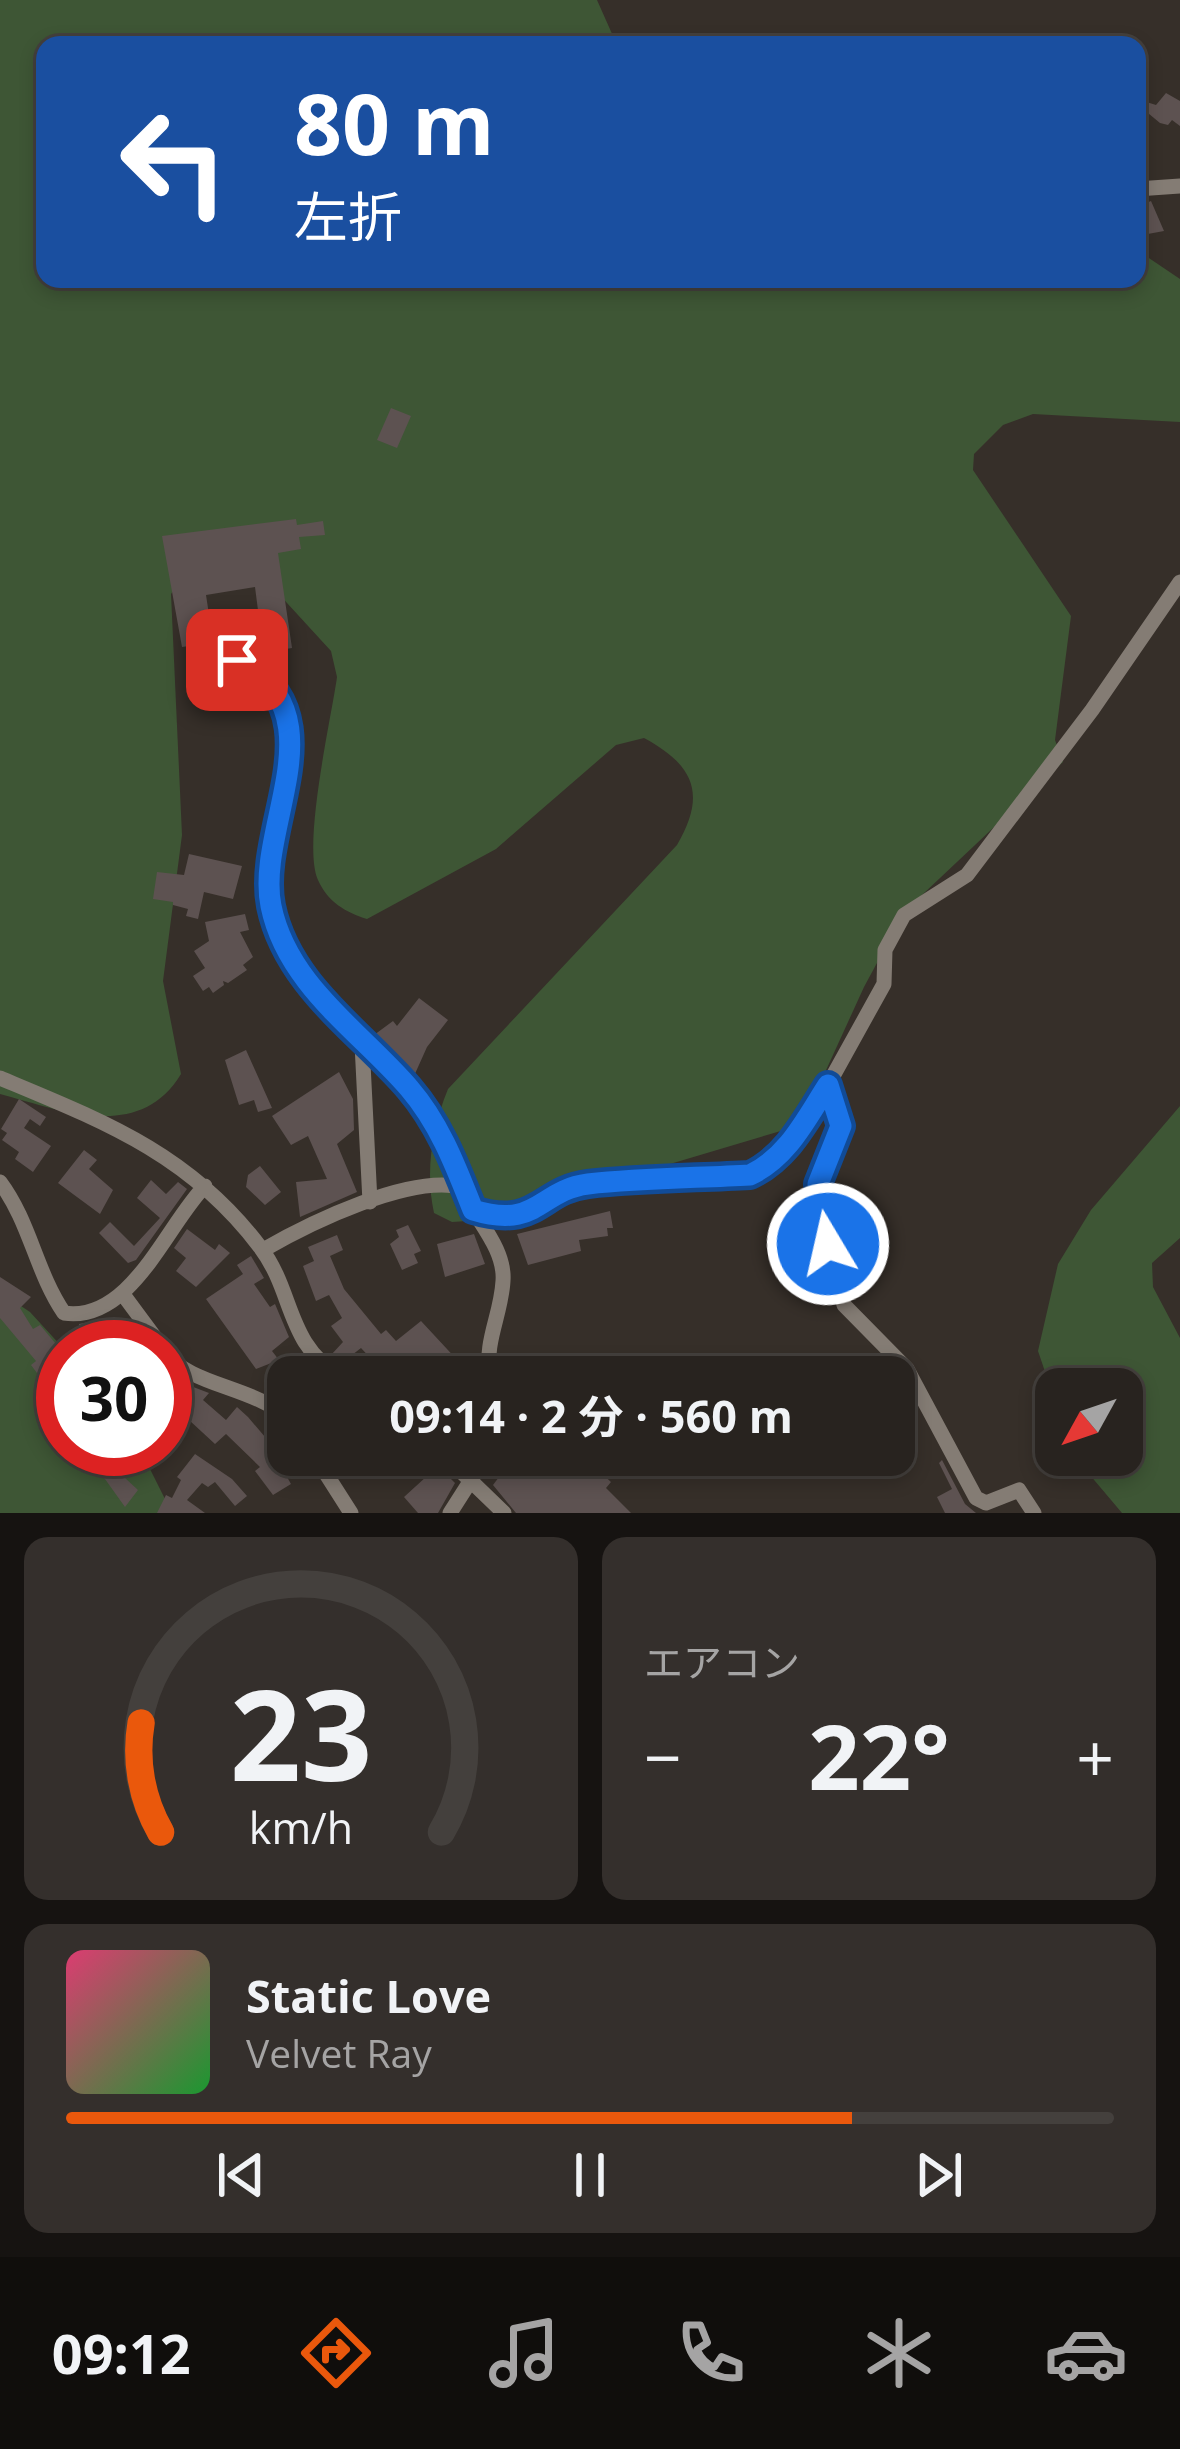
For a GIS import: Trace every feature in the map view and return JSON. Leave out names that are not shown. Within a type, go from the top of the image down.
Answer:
[{"type":"street","points":[[1146,188],[1180,186]]},
{"type":"street","points":[[473,1210],[500,1218],[529,1214],[582,1185],[750,1175],[771,1165],[828,1085],[884,984],[885,950],[904,915],[967,874],[1092,710],[1180,582]]},
{"type":"street","points":[[212,657],[237,660],[254,669],[278,698],[287,722],[291,751],[270,903],[280,934],[326,1005],[410,1089],[447,1144],[473,1210],[500,1255],[503,1281],[486,1356]]},
{"type":"street","points":[[362,1044],[370,1202]]},
{"type":"street","points":[[0,1078],[127,1131],[205,1186],[263,1250],[312,1356]]},
{"type":"street","points":[[828,1085],[841,1126],[818,1184],[844,1305],[907,1369],[976,1498],[986,1503],[1019,1490],[1034,1513]]},
{"type":"street","points":[[0,1182],[17,1204],[51,1294],[64,1313],[86,1311],[122,1293],[147,1270],[181,1210],[205,1186]]},
{"type":"street","points":[[263,1250],[297,1230],[402,1191],[451,1184],[464,1188]]},
{"type":"street","points":[[122,1293],[142,1320]]},
{"type":"street","points":[[192,1371],[251,1392],[267,1403]]},
{"type":"street","points":[[327,1476],[351,1513]]},
{"type":"street","points":[[467,1476],[504,1513]]},
{"type":"street","points":[[450,1513],[475,1476]]},
{"type":"green space","points":[[0,0],[597,0],[613,36],[36,36],[36,288],[1146,288],[1146,256],[1180,279],[1180,422],[1033,414],[1003,425],[974,454],[973,470],[1071,616],[1055,740],[1063,762],[905,911],[864,987],[801,1125],[482,1220],[452,1222],[434,1213],[432,1150],[448,1089],[677,845],[692,811],[690,783],[674,759],[644,738],[616,745],[496,849],[367,919],[359,916],[327,894],[314,863],[315,812],[337,677],[331,651],[276,591],[186,571],[171,594],[182,835],[163,981],[181,1074],[164,1095],[122,1115],[74,1113],[0,1094]]},
{"type":"green space","points":[[1180,1106],[1180,1238],[1152,1263],[1153,1287],[1180,1338],[1180,1513],[1122,1513],[1091,1476],[1143,1476],[1143,1368],[1044,1368],[1038,1351],[1058,1264],[1091,1210]]},
{"type":"green space","points":[[0,1292],[37,1320],[36,1476],[154,1476],[172,1513],[0,1513]]},
{"type":"building","points":[[1166,93],[1180,101],[1180,126],[1172,120],[1168,125],[1160,123],[1146,111],[1146,102],[1156,105]]},
{"type":"building","points":[[1151,201],[1164,231],[1146,234],[1146,203]]},
{"type":"building","points":[[391,408],[411,416],[397,448],[377,440]]},
{"type":"building","points":[[296,519],[297,525],[323,521],[325,535],[299,537],[301,549],[278,553],[292,648],[250,655],[216,642],[182,647],[162,536]],"holes":[[[255,587],[259,618],[210,621],[206,595]]]},
{"type":"building","points":[[189,854],[242,866],[233,899],[204,892],[198,919],[186,916],[188,909],[173,902],[153,899],[157,872],[184,875]]},
{"type":"building","points":[[245,914],[249,930],[240,932],[253,957],[243,965],[247,970],[228,983],[223,981],[213,993],[209,987],[203,991],[193,976],[205,968],[194,951],[209,941],[205,922]]},
{"type":"building","points":[[419,998],[448,1020],[427,1047],[414,1076],[374,1035],[393,1021],[397,1026]]},
{"type":"building","points":[[246,1050],[272,1108],[258,1112],[254,1100],[239,1105],[225,1060]]},
{"type":"building","points":[[339,1072],[353,1099],[354,1130],[337,1144],[357,1192],[300,1217],[296,1182],[327,1179],[308,1136],[291,1145],[272,1116]]},
{"type":"building","points":[[19,1099],[46,1117],[40,1126],[30,1119],[24,1128],[51,1146],[33,1172],[15,1159],[19,1152],[2,1140],[7,1133],[1,1129]]},
{"type":"building","points":[[84,1150],[97,1160],[89,1169],[113,1190],[100,1214],[58,1183]]},
{"type":"building","points":[[260,1166],[281,1192],[265,1205],[246,1187],[248,1175]]},
{"type":"building","points":[[151,1180],[166,1194],[178,1182],[187,1189],[136,1260],[128,1263],[99,1233],[110,1222],[134,1246],[160,1218],[137,1198]]},
{"type":"building","points":[[806,1185],[820,1250],[798,1254],[784,1201]]},
{"type":"building","points":[[610,1211],[613,1228],[607,1228],[608,1236],[579,1240],[581,1251],[528,1265],[517,1234]]},
{"type":"building","points":[[408,1225],[421,1251],[414,1254],[418,1263],[402,1270],[390,1244],[399,1237],[396,1230]]},
{"type":"building","points":[[187,1229],[215,1250],[219,1244],[230,1253],[196,1287],[176,1271],[186,1258],[174,1248]]},
{"type":"building","points":[[474,1234],[485,1264],[445,1277],[437,1244]]},
{"type":"building","points":[[337,1235],[343,1250],[330,1256],[344,1289],[381,1334],[386,1330],[396,1341],[421,1321],[454,1356],[368,1356],[361,1348],[351,1356],[331,1355],[343,1342],[331,1326],[342,1318],[329,1295],[316,1301],[303,1266],[314,1261],[308,1247]]},
{"type":"building","points":[[251,1256],[264,1278],[254,1284],[270,1307],[275,1304],[289,1337],[272,1351],[276,1356],[267,1356],[267,1365],[256,1369],[206,1299],[243,1274],[237,1265]]},
{"type":"building","points":[[0,1277],[31,1297],[20,1308],[36,1327],[36,1361],[0,1318]]},
{"type":"building","points":[[192,1387],[209,1393],[203,1400],[226,1420],[237,1407],[248,1417],[267,1439],[267,1476],[286,1476],[291,1484],[273,1495],[255,1471],[260,1467],[226,1434],[215,1444],[192,1423]]},
{"type":"building","points":[[195,1454],[232,1479],[247,1496],[235,1506],[215,1482],[208,1487],[202,1483],[187,1500],[205,1513],[157,1513],[166,1495],[172,1498],[181,1480],[178,1476],[192,1476]]},
{"type":"building","points":[[942,1460],[965,1504],[976,1513],[945,1513],[937,1497],[952,1489],[939,1463]]},
{"type":"building","points":[[103,1476],[123,1476],[138,1490],[125,1507]]},
{"type":"building","points":[[427,1476],[448,1476],[455,1483],[438,1513],[418,1513],[404,1497]]},
{"type":"building","points":[[500,1476],[605,1476],[611,1482],[606,1488],[631,1513],[516,1513],[493,1485]]},
{"type":"route","points":[[237,660],[254,669],[278,698],[287,722],[291,751],[270,903],[280,934],[326,1005],[410,1089],[447,1144],[473,1210],[500,1218],[529,1214],[582,1185],[750,1175],[771,1165],[786,1149],[828,1085],[841,1126],[820,1169],[818,1184],[828,1244]]}]
